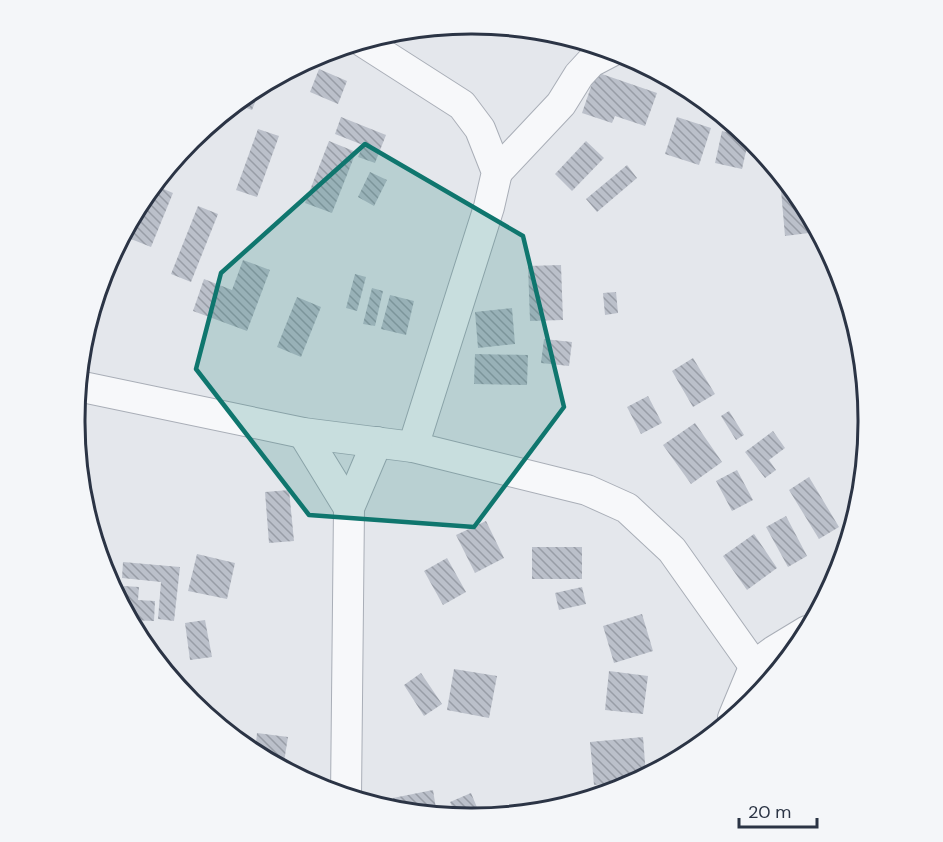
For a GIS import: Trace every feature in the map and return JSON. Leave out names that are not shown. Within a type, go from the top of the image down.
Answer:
[{"type":"street","points":[[371,48],[462,105],[480,129],[497,172]]},
{"type":"street","points":[[413,447],[489,207],[497,172],[561,104],[579,75],[591,62],[601,57]]},
{"type":"street","points":[[87,388],[303,433],[413,447],[587,490],[627,508],[672,550],[761,674],[774,651],[788,642]]},
{"type":"street","points":[[303,433],[349,508]]},
{"type":"street","points":[[346,787],[349,508],[377,442]]},
{"type":"highlighted area","points":[[365,144],[523,236],[564,407],[474,527],[309,515],[196,369],[221,273]]},
{"type":"building","points":[[319,69],[347,81],[338,104],[310,92]]},
{"type":"building","points":[[596,72],[657,93],[645,126],[615,116],[612,123],[582,113]]},
{"type":"building","points":[[256,101],[252,110],[245,108]]},
{"type":"building","points":[[341,117],[386,135],[375,163],[358,157],[363,145],[335,134]]},
{"type":"building","points":[[677,117],[711,128],[699,165],[665,154]]},
{"type":"building","points":[[258,129],[279,136],[257,197],[236,190]]},
{"type":"building","points":[[722,131],[729,133],[746,149],[742,169],[715,163]]},
{"type":"building","points":[[329,141],[356,152],[332,213],[305,203]]},
{"type":"building","points":[[586,141],[604,158],[572,191],[555,174]]},
{"type":"building","points":[[627,165],[637,178],[597,212],[586,199]]},
{"type":"building","points":[[370,172],[387,180],[374,206],[358,197]]},
{"type":"building","points":[[163,189],[173,193],[151,247],[131,239]]},
{"type":"building","points":[[781,190],[809,233],[785,236]]},
{"type":"building","points":[[198,206],[218,214],[191,282],[171,274]]},
{"type":"building","points":[[243,260],[270,270],[247,331],[193,311],[204,279],[232,290]]},
{"type":"building","points":[[561,265],[563,320],[530,321],[528,266]]},
{"type":"building","points":[[355,274],[366,277],[357,311],[346,308]]},
{"type":"building","points":[[372,288],[383,291],[375,326],[363,324]]},
{"type":"building","points":[[616,292],[618,313],[605,315],[603,293]]},
{"type":"building","points":[[390,295],[414,301],[406,335],[381,329]]},
{"type":"building","points":[[297,297],[321,307],[301,357],[277,347]]},
{"type":"building","points":[[512,308],[515,344],[478,348],[475,312]]},
{"type":"building","points":[[544,339],[572,342],[569,366],[541,363]]},
{"type":"building","points":[[475,354],[528,355],[527,385],[474,384]]},
{"type":"building","points":[[693,358],[715,394],[693,407],[672,371]]},
{"type":"building","points":[[648,396],[662,423],[641,434],[627,407]]},
{"type":"building","points":[[729,411],[744,435],[736,440],[721,416]]},
{"type":"building","points":[[695,423],[722,462],[691,484],[663,445]]},
{"type":"building","points":[[773,431],[785,448],[769,460],[776,470],[765,478],[745,452]]},
{"type":"building","points":[[737,470],[753,500],[732,511],[716,481]]},
{"type":"building","points":[[809,477],[839,527],[819,539],[789,490]]},
{"type":"building","points":[[289,490],[294,541],[269,543],[265,492]]},
{"type":"building","points":[[786,516],[807,556],[788,567],[766,527]]},
{"type":"building","points":[[486,521],[504,558],[475,573],[456,535]]},
{"type":"building","points":[[754,534],[777,568],[747,590],[723,556]]},
{"type":"building","points":[[532,547],[582,547],[582,579],[532,579]]},
{"type":"building","points":[[197,554],[235,563],[227,599],[188,591]]},
{"type":"building","points":[[447,558],[466,592],[443,605],[424,571]]},
{"type":"building","points":[[123,562],[180,567],[174,621],[158,619],[161,582],[122,578]]},
{"type":"building","points":[[124,586],[139,587],[138,600],[155,601],[154,621],[141,620]]},
{"type":"building","points":[[582,587],[586,604],[559,610],[555,593]]},
{"type":"building","points":[[642,614],[653,651],[614,663],[603,626]]},
{"type":"building","points":[[205,620],[212,657],[190,660],[185,623]]},
{"type":"building","points":[[454,669],[497,676],[489,718],[447,710]]},
{"type":"building","points":[[609,671],[648,676],[643,714],[605,710]]},
{"type":"building","points":[[421,673],[442,704],[424,716],[404,685]]},
{"type":"building","points":[[257,733],[288,737],[284,759],[278,756],[256,741]]},
{"type":"building","points":[[643,737],[645,766],[603,784],[594,785],[590,742]]},
{"type":"building","points":[[433,790],[436,806],[396,800],[393,798]]},
{"type":"building","points":[[471,793],[477,808],[452,807],[450,802]]}]
